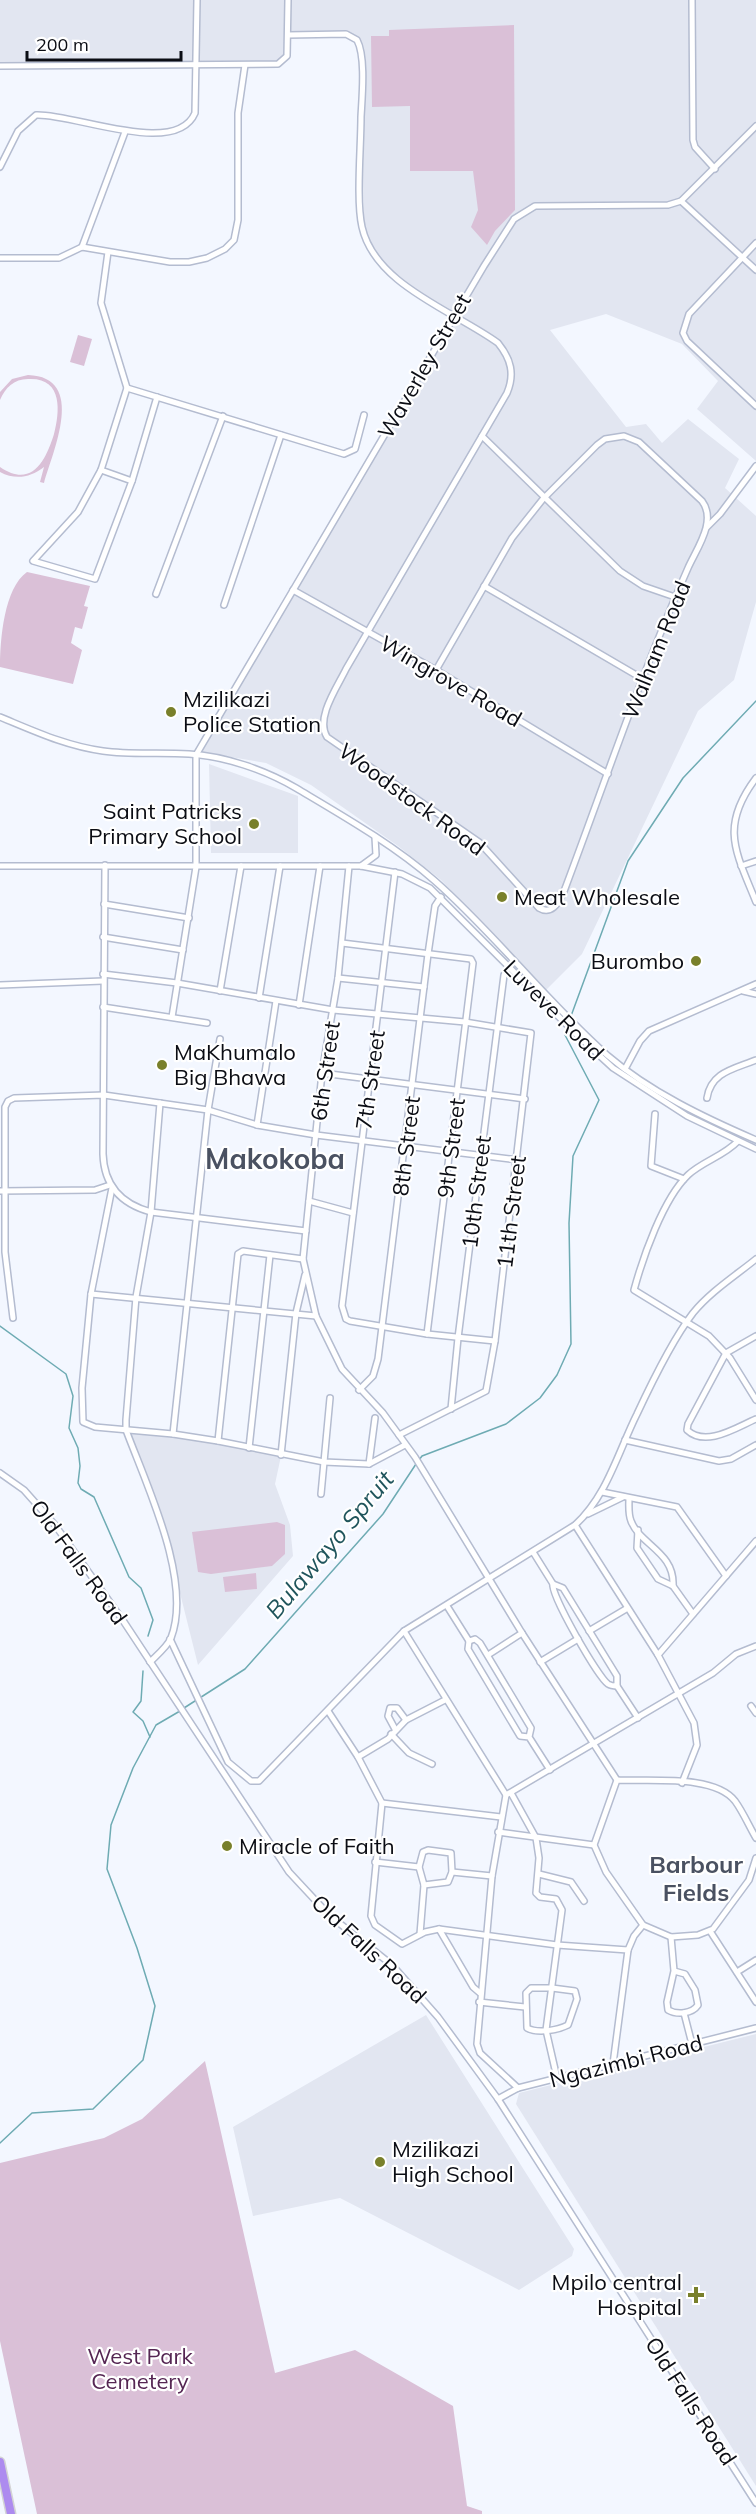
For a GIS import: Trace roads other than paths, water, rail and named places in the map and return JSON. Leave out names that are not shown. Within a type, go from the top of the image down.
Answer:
[{"type":"highway","points":[[0,2462],[11,2514]]},
{"type":"street","points":[[0,167],[18,131],[36,115],[86,122],[125,132],[162,132],[178,129],[188,124],[195,113],[197,0]]},
{"type":"street","points":[[0,66],[196,66],[282,63],[287,56],[288,0]]},
{"type":"street","points":[[692,0],[692,130],[695,147],[715,169]]},
{"type":"street","points":[[288,34],[351,35],[357,40],[361,59],[363,229],[371,252],[390,275],[498,343],[511,366],[511,383],[507,393],[366,632]]},
{"type":"street","points":[[0,258],[59,258],[82,247],[170,262],[189,262],[219,253],[234,240],[238,220],[238,113],[244,65]]},
{"type":"street","points":[[756,126],[681,201],[756,270]]},
{"type":"street","points":[[82,247],[125,132]]},
{"type":"street","name":"Waverley Street","points":[[196,755],[454,315],[514,219],[531,208],[547,204],[668,205],[681,201]]},
{"type":"street","points":[[756,243],[689,314],[683,333],[687,340],[756,406]]},
{"type":"street","points":[[108,252],[101,303],[127,388],[101,470],[78,512],[33,561],[95,579],[132,481],[157,397]]},
{"type":"street","points":[[127,388],[349,454],[355,449],[364,415]]},
{"type":"street","points":[[156,594],[224,416]]},
{"type":"street","points":[[224,605],[281,435]]},
{"type":"street","points":[[482,436],[543,499],[625,575],[643,586],[675,597]]},
{"type":"street","points":[[436,670],[512,538],[543,499],[597,445],[605,440],[624,436],[639,442],[702,501],[708,512],[707,527]]},
{"type":"street","name":"Walham Road","points":[[608,774],[675,597],[707,527],[720,514],[756,466]]},
{"type":"street","points":[[101,470],[132,481]]},
{"type":"street","points":[[484,586],[643,679]]},
{"type":"street","name":"Wingrove Road","points":[[293,590],[436,670],[608,774]]},
{"type":"street","name":"Woodstock Road","points":[[366,632],[330,703],[324,721],[324,733],[336,745],[479,842],[543,910],[555,907],[560,901],[608,774]]},
{"type":"street","name":"Luveve Road","points":[[0,717],[54,740],[90,749],[123,753],[196,755],[253,769],[286,783],[375,837],[441,887],[574,1024],[624,1069],[685,1106],[756,1140]]},
{"type":"street","points":[[171,1017],[196,867],[196,755]]},
{"type":"street","points":[[756,778],[732,831],[741,866],[756,902]]},
{"type":"street","points":[[361,866],[376,855],[375,837]]},
{"type":"street","points":[[741,866],[756,861]]},
{"type":"street","points":[[105,865],[103,1159],[111,1187],[91,1294],[82,1420],[95,1427],[173,1434],[324,1462],[369,1464],[405,1445]]},
{"type":"street","name":"Luveve Road","points":[[0,866],[361,866],[395,872],[421,882],[441,897],[576,1034],[638,1086],[687,1116],[756,1149]]},
{"type":"street","points":[[220,991],[241,866]]},
{"type":"street","points":[[259,998],[280,866]]},
{"type":"street","points":[[299,1005],[320,866]]},
{"type":"street","name":"6th Street","points":[[349,866],[338,978],[322,1073],[303,1259],[316,1316],[334,1357],[359,1390],[383,1413],[415,1457],[540,1662],[618,1780]]},
{"type":"street","name":"7th Street","points":[[383,1327],[346,1319],[342,1305],[395,872]]},
{"type":"street","name":"8th Street","points":[[359,1390],[375,1371],[383,1327],[428,954],[435,906],[441,897]]},
{"type":"street","points":[[104,904],[189,918]]},
{"type":"street","points":[[104,937],[183,950]]},
{"type":"street","points":[[342,943],[428,954]]},
{"type":"street","name":"9th Street","points":[[427,1334],[472,961],[428,954]]},
{"type":"street","name":"10th Street","points":[[451,1409],[480,1156],[504,975]]},
{"type":"street","points":[[0,985],[103,978],[177,983],[333,1010],[498,1026]]},
{"type":"street","points":[[338,978],[424,987]]},
{"type":"street","points":[[624,1069],[649,1031],[756,984]]},
{"type":"street","points":[[742,990],[756,994]]},
{"type":"street","points":[[257,1125],[276,1001]]},
{"type":"street","points":[[103,1006],[207,1023]]},
{"type":"street","name":"11th Street","points":[[451,1409],[486,1391],[495,1341],[518,1160],[531,1033],[498,1026]]},
{"type":"street","points":[[173,1434],[189,1303],[208,1110],[220,1040]]},
{"type":"street","points":[[707,1098],[712,1080],[756,1060]]},
{"type":"street","points":[[322,1073],[525,1099]]},
{"type":"street","points":[[13,1318],[5,1252],[2,1191],[5,1107],[8,1101],[104,1095],[208,1110],[257,1125],[316,1135],[518,1160]]},
{"type":"street","points":[[150,1662],[170,1639],[176,1608],[170,1562],[156,1513],[126,1430],[136,1297],[151,1212],[160,1102]]},
{"type":"street","points":[[655,1114],[651,1166],[684,1179]]},
{"type":"street","points":[[738,1141],[730,1149],[705,1161],[684,1179],[654,1232],[634,1290],[709,1336],[726,1353],[756,1400]]},
{"type":"street","points":[[2,1191],[94,1190],[111,1187]]},
{"type":"street","points":[[111,1187],[128,1203],[151,1212],[306,1231]]},
{"type":"street","points":[[309,1201],[353,1213]]},
{"type":"street","points":[[218,1441],[238,1254],[243,1251],[303,1259]]},
{"type":"street","points":[[249,1448],[266,1310],[270,1255]]},
{"type":"street","points":[[586,1515],[602,1491],[625,1440],[687,1322],[703,1303],[756,1259]]},
{"type":"street","points":[[281,1455],[296,1313],[306,1274]]},
{"type":"street","points":[[91,1294],[233,1306],[316,1316]]},
{"type":"street","points":[[383,1327],[495,1341]]},
{"type":"street","points":[[756,1336],[726,1353],[688,1424],[687,1430],[691,1433],[715,1436],[756,1419]]},
{"type":"street","points":[[321,1494],[330,1398]]},
{"type":"street","points":[[399,1435],[451,1409]]},
{"type":"street","points":[[369,1464],[375,1418]]},
{"type":"street","points":[[625,1440],[719,1461],[731,1459],[756,1445]]},
{"type":"street","name":"Old Falls Road","points":[[0,1473],[24,1490],[56,1525],[289,1872],[329,1915],[392,1965],[425,1999],[498,2099],[756,2503]]},
{"type":"street","points":[[602,1491],[677,1507],[726,1576]]},
{"type":"street","points":[[170,1639],[228,1762],[238,1772],[254,1782],[263,1778],[404,1631],[532,1552],[586,1515],[626,1497]]},
{"type":"street","points":[[626,1497],[630,1519],[653,1544],[673,1572],[673,1586]]},
{"type":"street","points":[[574,1525],[626,1609],[658,1655],[694,1723],[698,1737],[682,1783]]},
{"type":"street","points":[[638,1530],[637,1548],[658,1579],[673,1586],[693,1614]]},
{"type":"street","points":[[658,1655],[756,1541]]},
{"type":"street","points":[[532,1552],[553,1584],[562,1588],[617,1676],[617,1686],[638,1718]]},
{"type":"street","points":[[553,1584],[553,1594],[578,1639],[605,1682],[617,1686]]},
{"type":"street","points":[[447,1606],[469,1641],[468,1649],[520,1736],[529,1737]]},
{"type":"street","points":[[589,1631],[626,1609]]},
{"type":"street","points":[[404,1631],[536,1838],[539,1874],[535,1890],[537,1895],[556,1899],[561,1905],[546,2030],[557,2078]]},
{"type":"street","points":[[488,1655],[522,1633]]},
{"type":"street","points":[[540,1662],[578,1639]]},
{"type":"street","points":[[469,1641],[477,1640],[488,1655],[531,1728],[529,1737],[550,1770]]},
{"type":"street","points":[[518,2088],[478,2049],[479,2002],[492,1876],[498,1832],[508,1794],[595,1745],[712,1673],[736,1654],[756,1646]]},
{"type":"street","points":[[358,1757],[391,1734],[406,1720],[446,1700]]},
{"type":"street","points":[[751,1706],[756,1713]]},
{"type":"street","points":[[395,1729],[388,1716],[390,1708],[397,1708],[406,1720]]},
{"type":"street","points":[[328,1711],[358,1757],[382,1803],[375,1862],[372,1922],[402,1944],[420,1934],[439,1929],[557,1944],[628,1950]]},
{"type":"street","points":[[391,1734],[409,1753],[432,1764]]},
{"type":"street","points":[[756,1838],[735,1801],[724,1792],[707,1784],[618,1780],[594,1845],[606,1872],[643,1925],[671,1938],[710,1931],[749,1880],[756,1858]]},
{"type":"street","points":[[382,1803],[501,1817]]},
{"type":"street","points":[[498,1832],[594,1845]]},
{"type":"street","points":[[420,1934],[424,1885],[419,1867],[424,1851],[449,1852],[453,1858],[452,1872],[448,1882],[424,1885]]},
{"type":"street","points":[[375,1862],[419,1867]]},
{"type":"street","points":[[452,1872],[492,1876]]},
{"type":"street","points":[[539,1874],[571,1882],[584,1901]]},
{"type":"street","points":[[613,2064],[628,1950],[634,1936],[643,1925]]},
{"type":"street","points":[[439,1929],[473,1987],[480,1993]]},
{"type":"street","points":[[710,1931],[756,2002]]},
{"type":"street","points":[[671,1938],[674,1971],[667,2007],[671,2012],[684,2013],[696,2009],[699,1998],[685,1974],[674,1971]]},
{"type":"street","points":[[737,1972],[756,1960]]},
{"type":"street","points":[[552,1988],[573,1990],[577,1999],[568,2025],[546,2030],[527,2028],[525,2007],[529,1989],[552,1988]]},
{"type":"street","points":[[479,2002],[525,2007]]},
{"type":"street","points":[[684,2013],[692,2044]]},
{"type":"street","name":"Ngazimbi Road","points":[[498,2099],[518,2088],[756,2028]]},
{"type":"waterway","name":"Bulawayo Spruit","points":[[571,1016],[628,861],[683,778],[756,701]]},
{"type":"waterway","name":"Bulawayo Spruit","points":[[419,1460],[422,1456],[506,1424],[540,1398],[557,1375],[571,1344],[569,1223],[573,1156],[599,1100],[565,1035],[567,1029]]},
{"type":"waterway","points":[[0,1326],[66,1374],[73,1396],[69,1428],[78,1448],[80,1466],[78,1483],[81,1489],[94,1497],[129,1577],[141,1588],[153,1620],[148,1636]]},
{"type":"waterway","name":"Bulawayo Spruit","points":[[184,1708],[245,1669],[383,1514],[416,1464]]},
{"type":"waterway","points":[[143,1671],[141,1701],[133,1712],[143,1721],[150,1737]]},
{"type":"waterway","name":"Bulawayo Spruit","points":[[0,2143],[32,2113],[93,2109],[143,2060],[155,2006],[137,1948],[107,1869],[111,1825],[133,1768],[156,1725],[180,1711]]},
{"type":"place","name":"Mzilikazi Police Station","points":[[171,712]]},
{"type":"place","name":"Saint Patricks Primary School","points":[[254,824]]},
{"type":"place","name":"Meat Wholesale","points":[[502,897]]},
{"type":"place","name":"Burombo","points":[[696,961]]},
{"type":"place","name":"MaKhumalo Big Bhawa","points":[[162,1065]]},
{"type":"place","name":"Miracle of Faith","points":[[227,1846]]},
{"type":"place","name":"Mzilikazi High School","points":[[380,2162]]},
{"type":"place","name":"Mpilo central Hospital","points":[[696,2295]]},
{"type":"district","name":"Makokoba","points":[[275,1159]]},
{"type":"district","name":"Barbour Fields","points":[[696,1879]]},
{"type":"park label","name":"West Park Cemetery","points":[[140,2368]]}]
